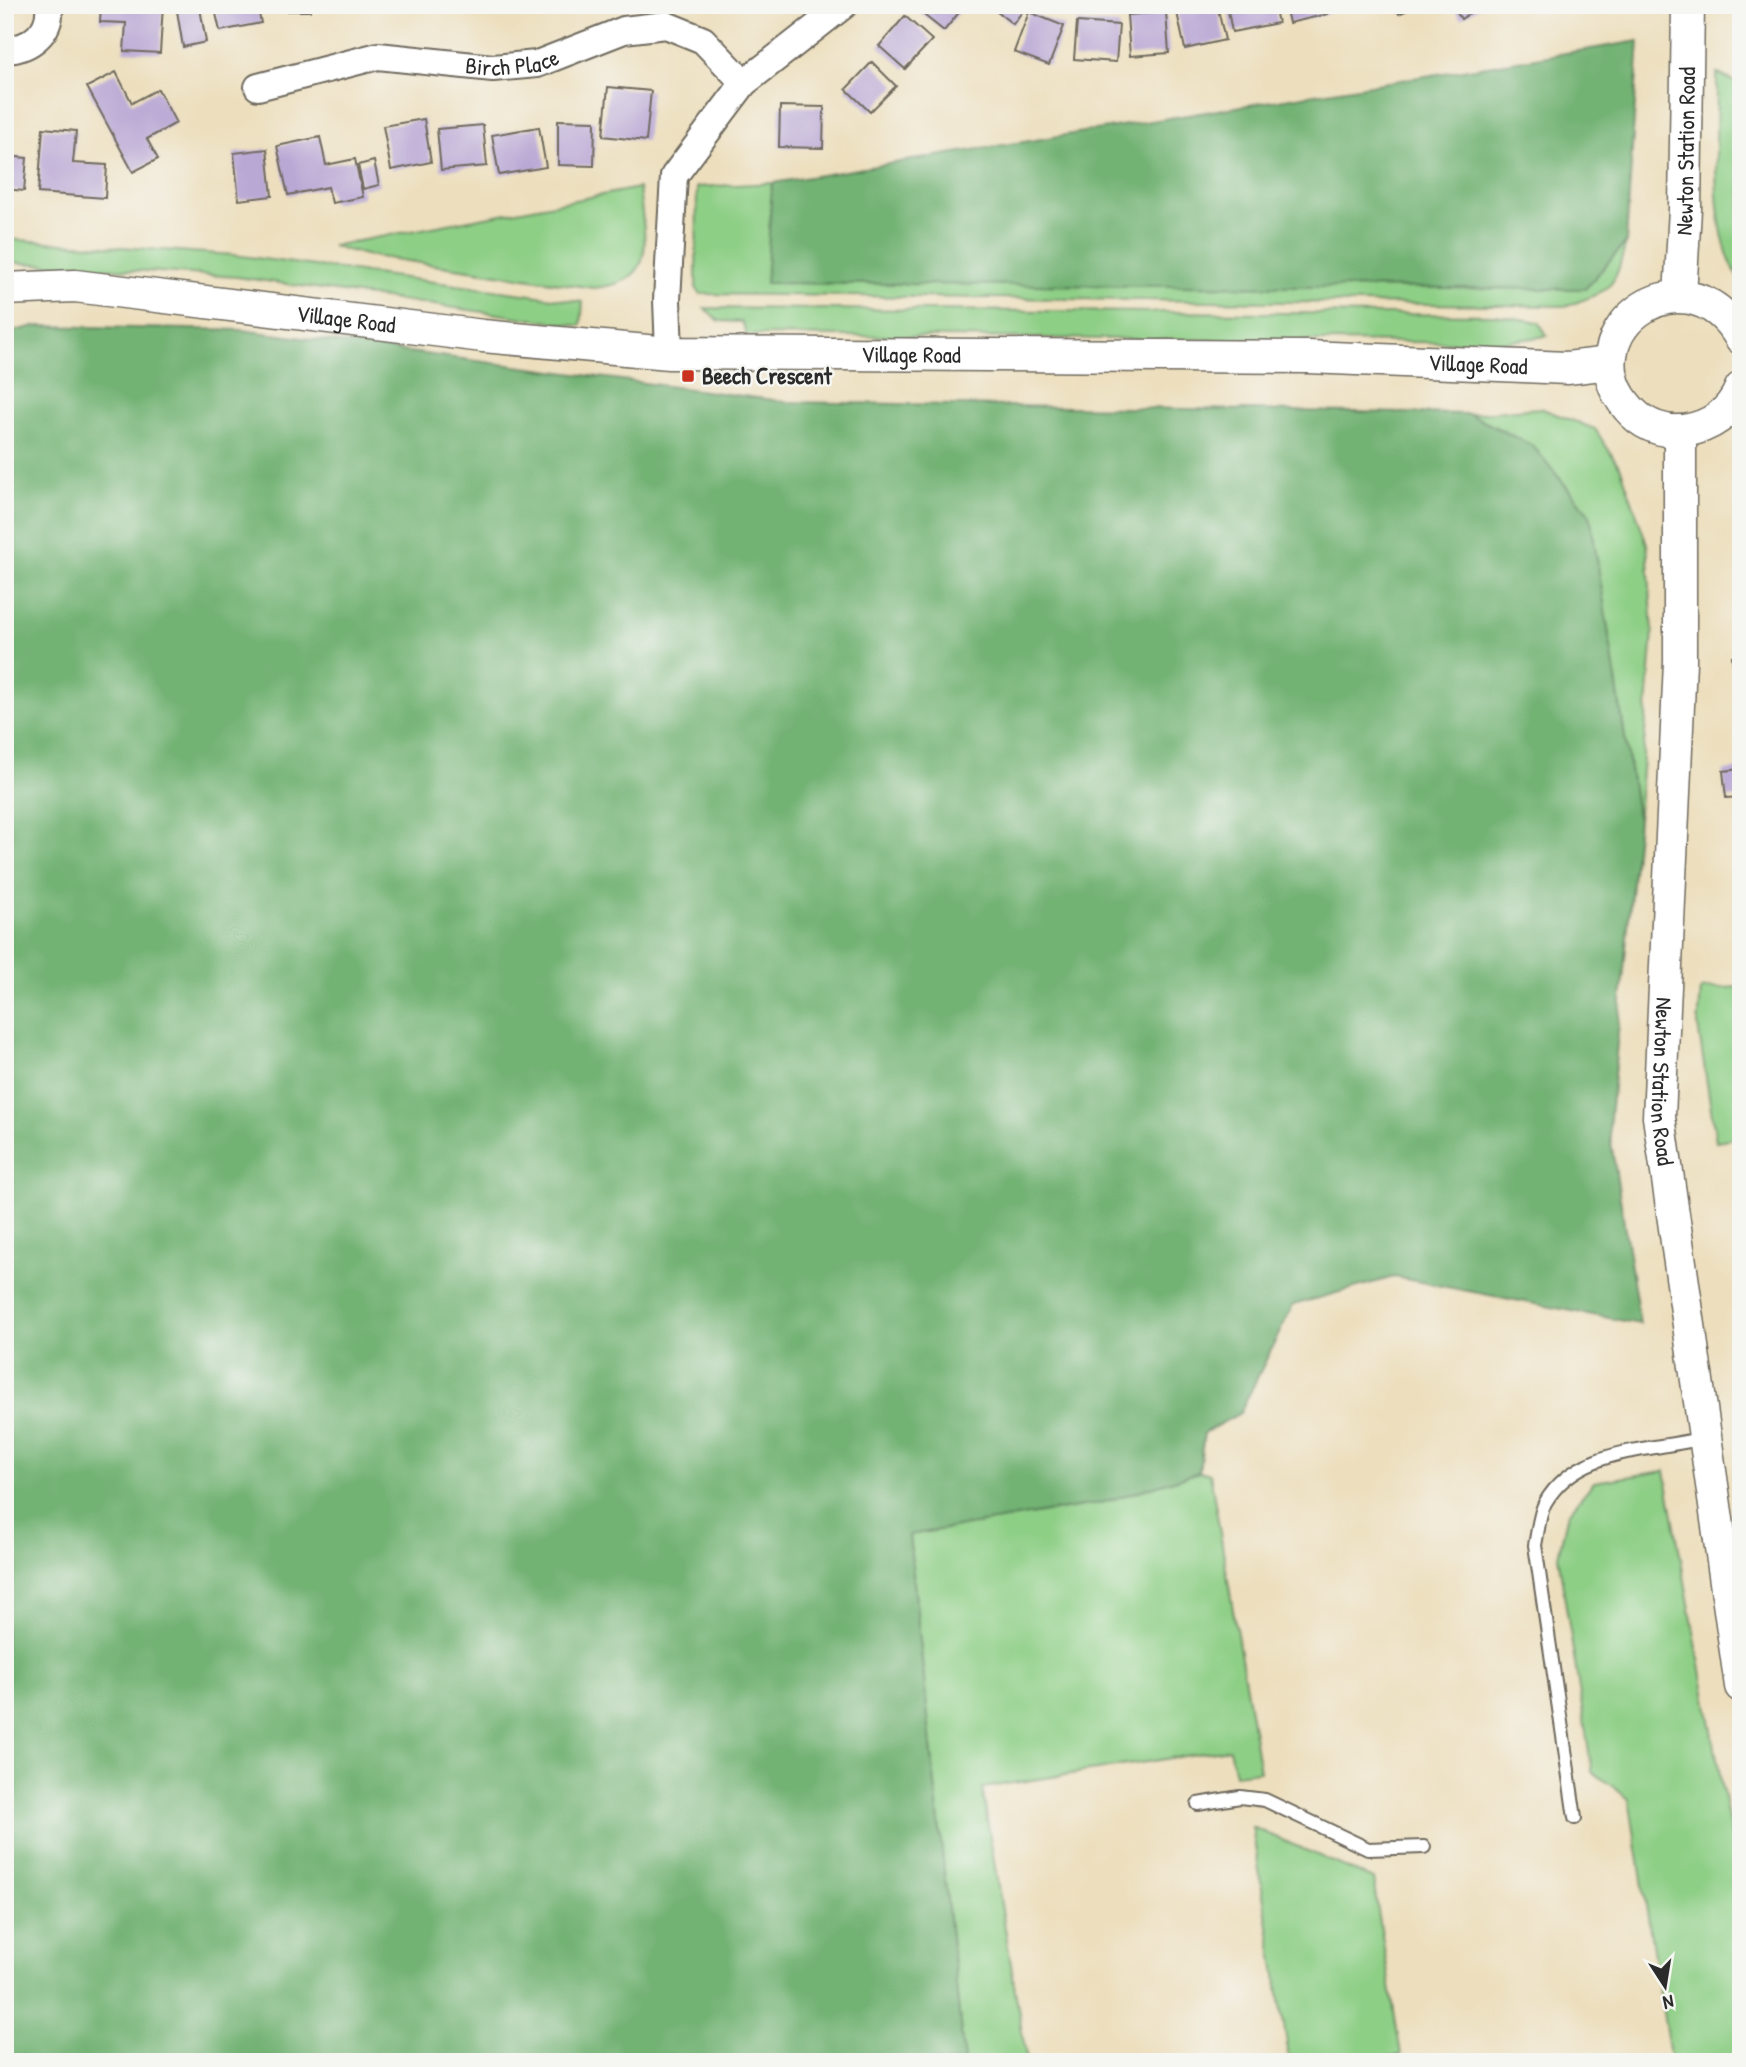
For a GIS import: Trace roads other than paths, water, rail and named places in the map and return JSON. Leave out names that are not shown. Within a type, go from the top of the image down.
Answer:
[{"type":"street","points":[[5,50],[19,50],[38,40],[50,15],[49,5]]},
{"type":"street","points":[[668,353],[667,300],[674,176],[744,82],[844,5]]},
{"type":"street","name":"Newton Station Road","points":[[1680,296],[1688,5]]},
{"type":"street","name":"Birch Place","points":[[258,87],[378,56],[493,68],[537,64],[624,30],[666,25],[703,40],[744,82]]},
{"type":"street","name":"Village Road","points":[[5,289],[75,286],[483,336],[668,353],[1308,357],[1567,368],[1611,363]]},
{"type":"street","points":[[1741,338],[1731,321],[1717,308],[1699,299],[1680,296],[1663,298],[1633,313],[1613,344],[1611,363],[1614,385],[1624,404],[1639,419],[1658,429],[1680,431],[1702,427],[1721,416],[1736,400],[1741,388]]},
{"type":"street","name":"Newton Station Road","points":[[1680,431],[1680,662],[1659,1117],[1741,1686]]},
{"type":"lane","points":[[1575,1818],[1535,1545],[1544,1504],[1571,1473],[1609,1455],[1705,1437]]},
{"type":"lane","points":[[1198,1804],[1240,1797],[1265,1800],[1368,1849],[1424,1847]]},
{"type":"place","name":"Beech Crescent","points":[[688,376]]}]
